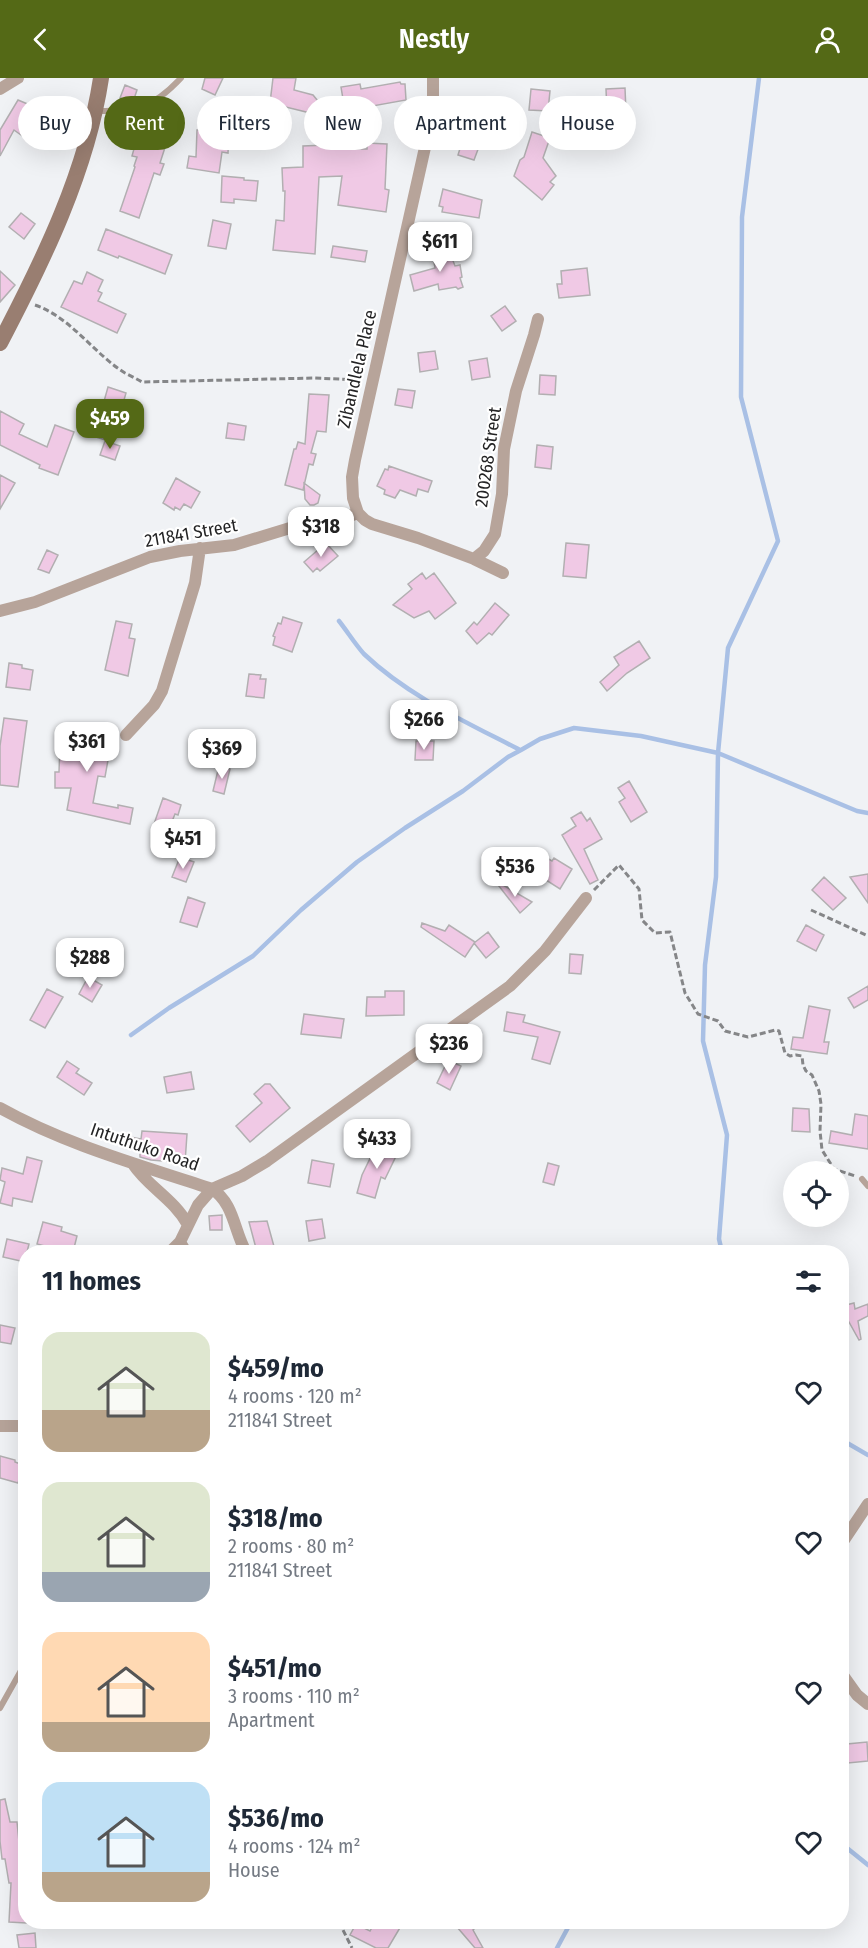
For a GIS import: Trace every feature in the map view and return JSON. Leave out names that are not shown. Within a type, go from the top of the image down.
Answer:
[{"type":"street","points":[[0,89],[18,78]]},
{"type":"street","points":[[0,344],[68,199],[96,111],[101,78]]},
{"type":"street","name":"Zibandlela Place","points":[[358,513],[353,498],[352,477],[428,134],[433,100],[433,78]]},
{"type":"street","name":"200268 Street","points":[[474,559],[484,551],[495,534],[502,494],[504,449],[516,391],[538,319]]},
{"type":"street","points":[[358,513],[372,524],[418,538],[474,559],[503,573]]},
{"type":"street","name":"211841 Street","points":[[0,611],[35,602],[150,557],[200,548],[234,545],[290,528],[332,522],[358,513]]},
{"type":"street","points":[[126,735],[154,705],[162,691],[195,583],[200,548]]},
{"type":"street","points":[[178,1245],[198,1205],[212,1189],[242,1176],[267,1161],[510,986],[545,951],[586,898]]},
{"type":"street","name":"Intuthuko Road","points":[[0,1108],[44,1130],[133,1164],[212,1189],[220,1194],[228,1205],[242,1245]]},
{"type":"street","points":[[133,1164],[147,1182],[180,1210],[188,1224]]},
{"type":"street","points":[[0,1426],[18,1426]]},
{"type":"street","points":[[849,1532],[868,1504]]},
{"type":"street","points":[[849,1684],[868,1704]]},
{"type":"lane","points":[[96,111],[129,111],[149,105],[181,78]]},
{"type":"lane","points":[[862,1179],[868,1186]]},
{"type":"lane","points":[[0,1708],[18,1677]]},
{"type":"path","points":[[22,300],[44,308],[74,329],[124,372],[142,382],[314,378],[373,382]]},
{"type":"path","points":[[586,898],[619,866],[639,890],[642,920],[655,933],[670,932],[685,993],[698,1014],[718,1021],[726,1031],[748,1037],[779,1031],[785,1053],[790,1056],[802,1056],[806,1071],[812,1075],[816,1083],[821,1104],[822,1150],[834,1168],[862,1179]]},
{"type":"path","points":[[811,910],[868,936]]},
{"type":"path","points":[[342,1929],[352,1948]]},
{"type":"building","points":[[205,78],[223,78],[215,95],[202,89]]},
{"type":"building","points":[[273,78],[296,78],[294,90],[314,96],[304,96],[304,112],[292,108],[292,96],[271,96]]},
{"type":"building","points":[[400,82],[405,84],[406,96],[394,96],[394,102],[382,104],[382,96],[342,96],[341,87],[360,84],[361,89]]},
{"type":"building","points":[[125,85],[137,90],[135,96],[121,96]]},
{"type":"building","points":[[625,88],[625,96],[606,96],[606,89]]},
{"type":"building","points":[[531,89],[550,91],[550,96],[539,96],[539,111],[529,110]]},
{"type":"building","points":[[18,100],[18,133],[14,130],[0,156],[0,130]]},
{"type":"building","points":[[197,130],[197,150],[228,150],[228,153],[222,152],[219,173],[187,168],[189,156],[196,157]]},
{"type":"building","points":[[532,132],[539,134],[539,150],[546,150],[543,158],[556,176],[550,182],[554,185],[542,200],[514,176]]},
{"type":"building","points":[[382,144],[387,144],[385,189],[389,190],[386,212],[338,205],[342,176],[319,177],[315,254],[273,250],[276,220],[284,221],[285,191],[283,191],[282,168],[303,167],[303,146],[304,150],[382,150]]},
{"type":"building","points":[[134,150],[164,150],[160,163],[164,164],[160,175],[154,173],[139,218],[120,211],[135,167],[137,157],[132,156]]},
{"type":"building","points":[[460,150],[478,150],[474,160],[458,155]]},
{"type":"building","points":[[222,176],[258,181],[256,201],[234,199],[234,203],[221,202]]},
{"type":"building","points":[[443,189],[482,200],[479,218],[442,212],[443,207],[439,206]]},
{"type":"building","points":[[21,213],[35,224],[24,239],[9,227]]},
{"type":"building","points":[[213,220],[231,224],[226,249],[208,246]]},
{"type":"building","points":[[106,229],[172,255],[165,274],[98,250]]},
{"type":"building","points":[[439,243],[447,245],[455,266],[460,265],[463,287],[439,290],[438,284],[414,291],[410,275],[435,268],[434,262],[440,261],[434,250]]},
{"type":"building","points":[[333,246],[367,251],[365,262],[331,257]]},
{"type":"building","points":[[587,268],[590,295],[559,298],[557,284],[562,284],[561,271]]},
{"type":"building","points":[[0,271],[15,285],[0,302]]},
{"type":"building","points":[[87,272],[103,280],[98,291],[102,293],[98,301],[126,314],[117,333],[61,307],[74,281],[82,284]]},
{"type":"building","points":[[505,306],[516,321],[502,331],[491,316]]},
{"type":"building","points":[[435,351],[438,369],[420,372],[418,353]]},
{"type":"building","points":[[487,358],[490,377],[472,380],[469,361]]},
{"type":"building","points":[[540,375],[556,376],[555,395],[539,394]]},
{"type":"building","points":[[108,387],[126,393],[112,442],[96,437]]},
{"type":"building","points":[[398,389],[415,391],[412,408],[395,405]]},
{"type":"building","points":[[309,394],[329,395],[326,432],[317,431],[311,453],[316,454],[313,465],[309,464],[303,490],[285,485],[294,449],[298,442],[305,444]]},
{"type":"building","points":[[0,411],[24,424],[19,434],[47,447],[55,425],[74,432],[58,475],[39,468],[40,465],[0,445]]},
{"type":"building","points":[[228,423],[246,426],[244,440],[226,438]]},
{"type":"building","points":[[105,441],[120,446],[115,460],[100,455]]},
{"type":"building","points":[[537,445],[553,447],[551,469],[535,467]]},
{"type":"building","points":[[389,466],[432,481],[428,492],[418,489],[416,496],[400,490],[395,498],[384,494],[385,490],[377,486],[385,469],[388,470]]},
{"type":"building","points":[[0,475],[15,483],[0,509]]},
{"type":"building","points":[[176,478],[200,492],[191,508],[184,504],[180,510],[175,507],[174,510],[163,503]]},
{"type":"building","points":[[304,483],[320,495],[318,503],[310,505],[305,499]]},
{"type":"building","points":[[326,543],[338,556],[320,571],[317,568],[313,572],[304,562]]},
{"type":"building","points":[[566,543],[589,545],[586,578],[563,576]]},
{"type":"building","points":[[47,550],[58,555],[49,573],[38,569]]},
{"type":"building","points":[[422,573],[426,579],[434,573],[456,603],[435,619],[429,611],[414,618],[393,605],[412,589],[408,584]]},
{"type":"building","points":[[495,603],[509,615],[492,635],[489,633],[477,644],[466,631],[474,622],[477,625]]},
{"type":"building","points":[[283,617],[302,623],[292,652],[273,645],[275,637],[273,636]]},
{"type":"building","points":[[116,621],[132,624],[129,638],[135,639],[128,676],[105,670]]},
{"type":"building","points":[[639,641],[650,658],[627,673],[607,691],[600,682],[619,665],[614,657]]},
{"type":"building","points":[[9,663],[33,670],[30,690],[6,687]]},
{"type":"building","points":[[249,674],[261,675],[260,679],[266,679],[264,698],[246,696]]},
{"type":"building","points":[[4,718],[27,721],[18,787],[0,785],[0,746]]},
{"type":"building","points":[[65,729],[90,730],[113,736],[110,749],[113,749],[111,760],[108,760],[105,777],[98,776],[93,803],[118,808],[118,805],[133,808],[130,824],[67,810],[71,788],[55,788],[55,772],[59,772],[60,745],[65,745]]},
{"type":"building","points":[[416,741],[434,741],[433,760],[415,760]]},
{"type":"building","points":[[228,744],[249,752],[245,764],[224,757]]},
{"type":"building","points":[[219,766],[230,769],[224,794],[213,791]]},
{"type":"building","points":[[629,781],[647,812],[631,822],[619,802],[625,798],[618,788]]},
{"type":"building","points":[[163,798],[181,805],[169,829],[154,824]]},
{"type":"building","points":[[581,812],[587,821],[590,818],[602,839],[584,849],[598,880],[590,884],[562,835],[576,826],[571,818]]},
{"type":"building","points":[[180,857],[194,862],[186,882],[172,877]]},
{"type":"building","points":[[545,857],[552,861],[554,858],[572,869],[560,889],[535,873]]},
{"type":"building","points":[[868,874],[868,903],[850,877]]},
{"type":"building","points":[[824,877],[846,898],[833,910],[812,890]]},
{"type":"building","points":[[496,881],[532,902],[520,913]]},
{"type":"building","points":[[188,897],[205,903],[197,927],[180,922]]},
{"type":"building","points":[[422,923],[445,931],[449,925],[475,942],[465,957],[421,927]]},
{"type":"building","points":[[806,925],[824,935],[816,951],[797,941]]},
{"type":"building","points":[[488,932],[499,947],[486,958],[474,943]]},
{"type":"building","points":[[570,954],[583,955],[581,974],[569,973]]},
{"type":"building","points":[[88,977],[102,985],[92,1002],[79,994]]},
{"type":"building","points":[[868,986],[868,1000],[854,1008],[848,998]]},
{"type":"building","points":[[47,989],[63,997],[45,1028],[30,1020]]},
{"type":"building","points":[[385,991],[404,991],[404,1015],[366,1016],[367,997],[385,997]]},
{"type":"building","points":[[809,1006],[830,1010],[824,1042],[829,1042],[827,1054],[791,1049],[793,1037],[803,1038]]},
{"type":"building","points":[[507,1012],[525,1015],[523,1022],[560,1032],[550,1064],[532,1059],[538,1037],[504,1031]]},
{"type":"building","points":[[304,1014],[344,1019],[341,1038],[301,1034]]},
{"type":"building","points":[[448,1060],[461,1066],[450,1090],[437,1083]]},
{"type":"building","points":[[67,1061],[79,1069],[76,1073],[92,1083],[84,1095],[57,1077]]},
{"type":"building","points":[[191,1072],[194,1089],[167,1093],[164,1077]]},
{"type":"building","points":[[265,1084],[270,1084],[290,1108],[250,1142],[236,1126],[262,1103],[254,1094]]},
{"type":"building","points":[[793,1108],[809,1109],[810,1132],[792,1131]]},
{"type":"building","points":[[855,1114],[868,1116],[868,1149],[829,1143],[831,1131],[852,1135]]},
{"type":"building","points":[[142,1131],[187,1134],[185,1163],[151,1160],[140,1157],[140,1151],[127,1148],[126,1138],[141,1139]]},
{"type":"building","points":[[378,1142],[398,1152],[385,1179],[381,1177],[375,1198],[357,1193],[362,1175]]},
{"type":"building","points":[[27,1157],[42,1161],[32,1202],[13,1198],[12,1206],[0,1203],[5,1182],[0,1180],[2,1168],[23,1174]]},
{"type":"building","points":[[312,1160],[334,1164],[330,1187],[308,1183]]},
{"type":"building","points":[[548,1163],[559,1166],[554,1185],[543,1182]]},
{"type":"building","points":[[222,1215],[222,1230],[210,1230],[209,1216]]},
{"type":"building","points":[[322,1219],[325,1238],[309,1241],[306,1221]]},
{"type":"building","points":[[267,1221],[274,1245],[255,1245],[249,1222]]},
{"type":"building","points":[[43,1222],[62,1227],[61,1231],[77,1236],[75,1245],[37,1244]]},
{"type":"building","points":[[7,1239],[29,1244],[18,1245],[18,1260],[3,1257]]},
{"type":"building","points":[[854,1303],[855,1309],[868,1304],[868,1316],[858,1321],[861,1339],[859,1340],[849,1322],[849,1304]]},
{"type":"building","points":[[0,1325],[15,1328],[11,1344],[0,1342]]},
{"type":"building","points":[[0,1456],[15,1460],[18,1463],[18,1483],[0,1478]]},
{"type":"building","points":[[867,1742],[868,1761],[849,1763],[849,1744]]},
{"type":"building","points":[[5,1799],[10,1822],[17,1822],[18,1923],[9,1922],[11,1883],[9,1883],[5,1859],[2,1859],[0,1800]]},
{"type":"building","points":[[353,1929],[370,1931],[371,1929],[399,1929],[388,1948],[376,1948],[350,1935]]},
{"type":"building","points":[[459,1929],[474,1929],[483,1948],[475,1948]]},
{"type":"building","points":[[35,1933],[36,1948],[19,1948],[17,1935]]},
{"type":"waterway","points":[[720,1245],[727,1135],[703,1041],[705,965],[716,877],[718,753],[728,648],[778,541],[741,397],[742,217],[759,78]]},
{"type":"waterway","points":[[339,621],[364,654],[399,683],[438,707],[520,750]]},
{"type":"waterway","points":[[131,1035],[169,1008],[253,956],[301,910],[357,862],[405,828],[463,791],[508,757],[540,739],[574,728],[641,736],[718,753],[857,811],[868,813]]},
{"type":"waterway","points":[[849,1444],[868,1455]]},
{"type":"waterway","points":[[849,1850],[868,1865]]},
{"type":"waterway","points":[[557,1948],[567,1929]]}]
